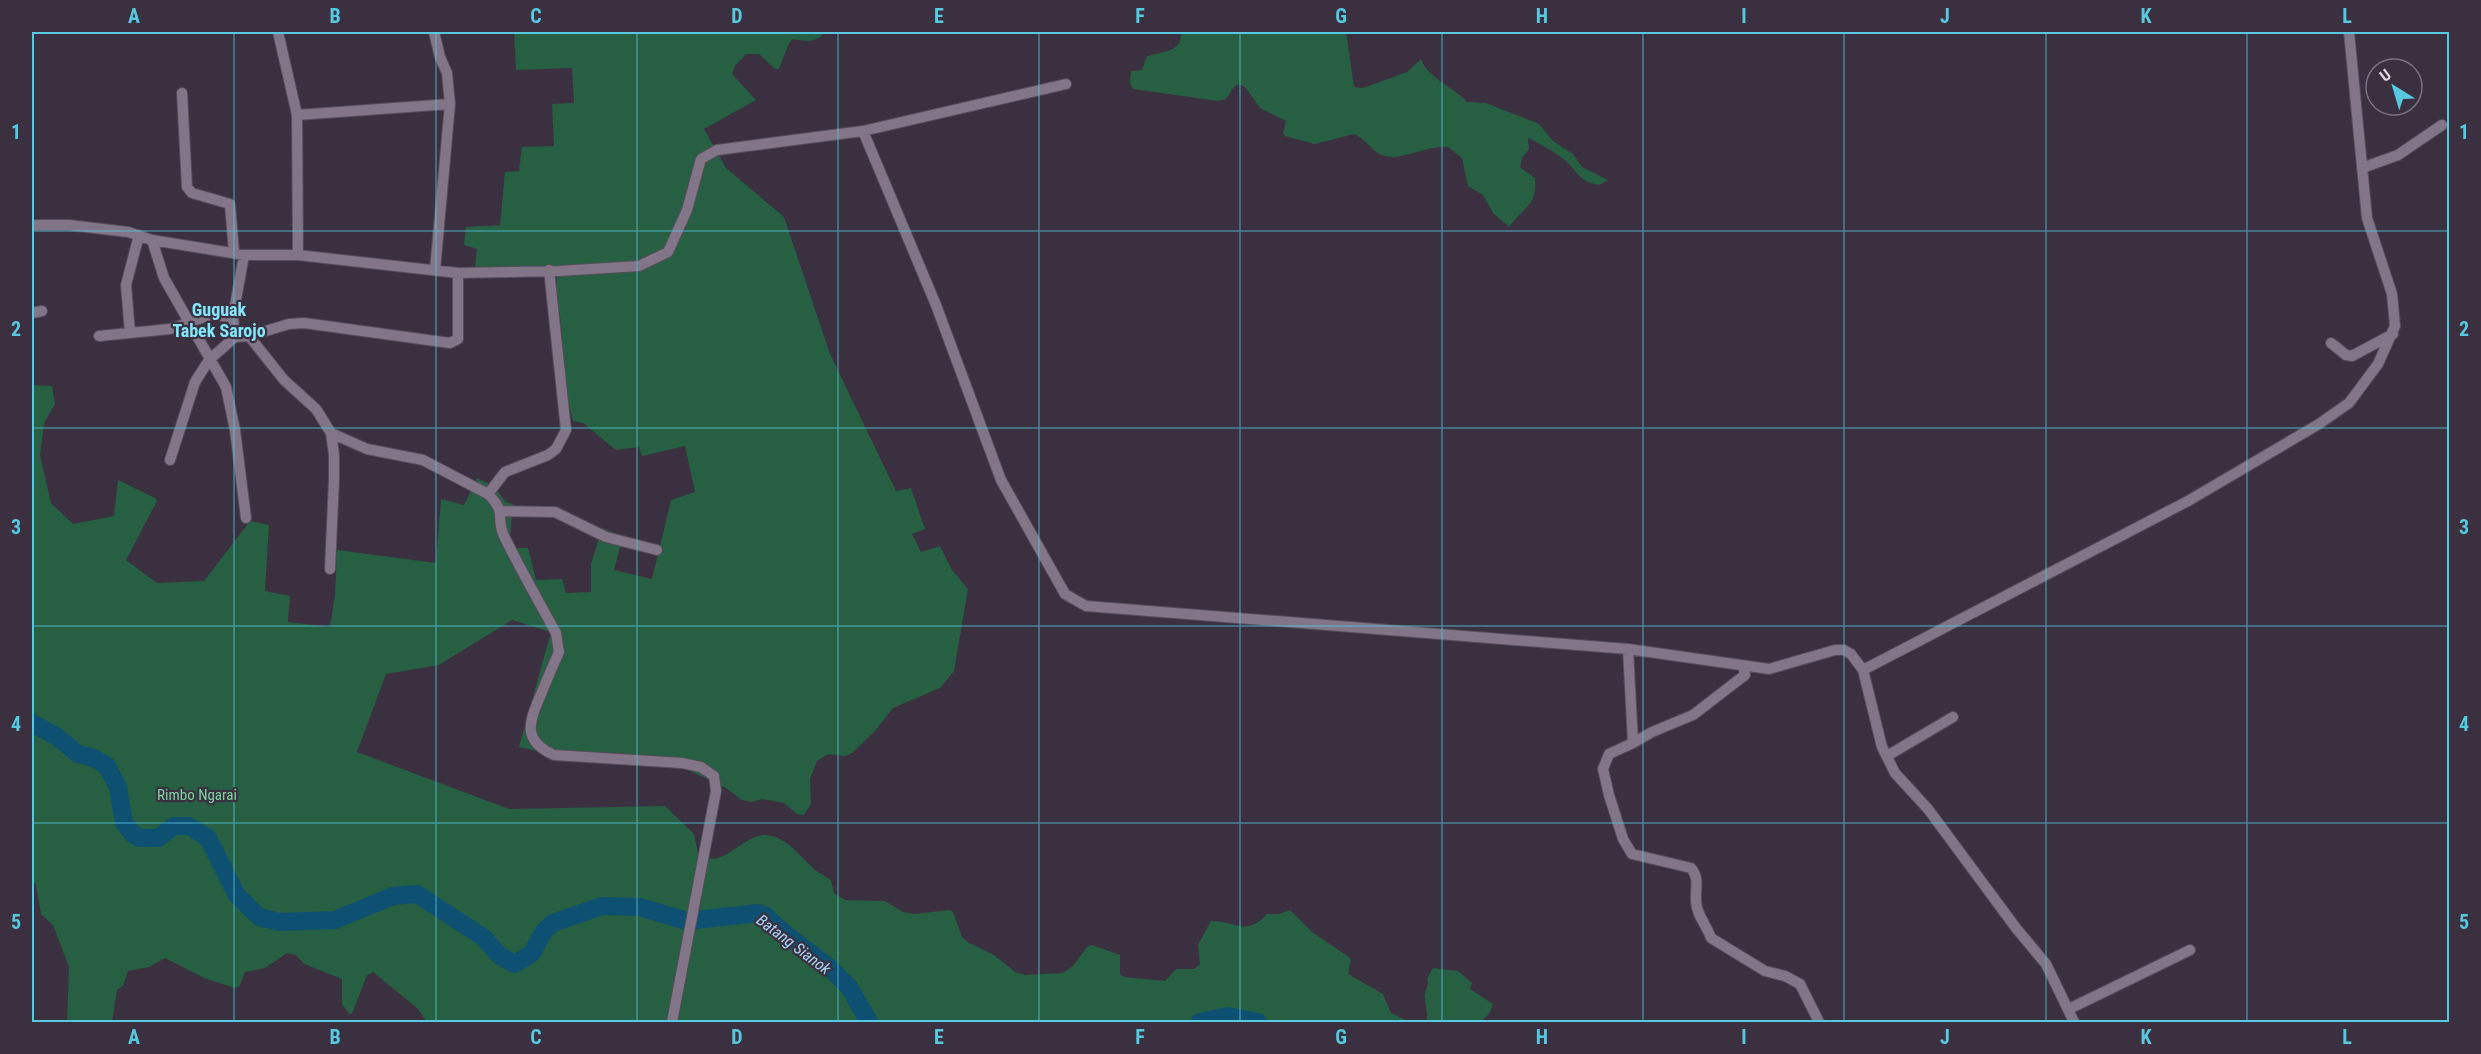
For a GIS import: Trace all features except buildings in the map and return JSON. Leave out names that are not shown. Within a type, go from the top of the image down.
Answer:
[{"type":"street","points":[[278,32],[297,115],[298,255]]},
{"type":"street","points":[[434,32],[440,57],[447,73],[450,104],[435,270]]},
{"type":"street","points":[[1863,670],[2188,501],[2319,424],[2349,403],[2378,364],[2395,326],[2392,294],[2367,218],[2349,32]]},
{"type":"street","points":[[32,225],[69,225],[128,232],[152,240],[239,253],[298,255],[458,273],[639,266],[668,252],[687,210],[701,159],[717,150],[863,131],[1066,84]]},
{"type":"street","points":[[182,93],[187,187],[192,193],[230,204],[239,253],[233,317],[235,337]]},
{"type":"street","points":[[297,115],[450,104]]},
{"type":"street","points":[[2362,168],[2398,155],[2442,125]]},
{"type":"street","points":[[863,131],[936,305],[1001,480],[1065,594],[1086,606],[1628,649],[1770,669],[1835,650],[1844,650],[1851,654],[1863,670],[1882,747],[1895,773],[1928,810],[2016,928],[2046,964],[2074,1023]]},
{"type":"street","points":[[130,333],[126,285],[139,236]]},
{"type":"street","points":[[152,240],[164,278],[226,387],[235,430],[246,518]]},
{"type":"street","points":[[488,494],[505,472],[548,455],[556,449],[566,430],[567,420],[549,270]]},
{"type":"street","points":[[170,460],[195,382],[209,360],[235,337],[249,336],[289,324],[304,323],[450,343],[458,339],[458,273]]},
{"type":"street","points":[[99,336],[170,329],[210,315],[233,317]]},
{"type":"street","points":[[2331,343],[2346,355],[2352,356],[2393,334]]},
{"type":"street","points":[[249,336],[284,380],[316,409],[331,433],[334,480],[330,569]]},
{"type":"street","points":[[331,433],[367,449],[423,460],[488,494],[501,511],[502,532],[556,633],[558,643],[559,652],[530,720],[531,735],[540,749],[554,755],[682,763],[701,767],[714,776],[716,791],[672,1023]]},
{"type":"street","points":[[501,511],[561,514],[598,534],[657,550]]},
{"type":"street","points":[[1628,649],[1633,743]]},
{"type":"street","points":[[1743,666],[1744,675],[1693,715],[1609,753],[1603,769],[1623,839],[1632,854],[1691,868],[1698,878],[1696,903],[1698,914],[1707,926],[1711,938],[1765,971],[1785,976],[1800,984],[1819,1023]]},
{"type":"street","points":[[1887,756],[1953,717]]},
{"type":"street","points":[[2068,1009],[2190,950]]},
{"type":"green space","name":"Rimbo Ngarai","points":[[514,32],[825,32],[814,40],[793,39],[789,43],[779,69],[775,69],[759,54],[746,54],[735,66],[732,74],[756,100],[704,129],[726,168],[784,217],[830,354],[896,491],[911,488],[925,529],[912,534],[921,552],[940,546],[952,570],[968,589],[954,671],[940,688],[893,708],[876,730],[852,753],[845,756],[828,754],[817,761],[810,779],[811,804],[804,815],[797,814],[784,803],[763,799],[751,802],[742,800],[726,788],[682,767],[572,759],[519,747],[551,632],[512,620],[439,665],[386,674],[357,752],[509,809],[665,806],[694,834],[698,853],[707,858],[723,856],[757,836],[774,836],[788,844],[819,873],[831,880],[834,893],[845,900],[885,901],[903,912],[914,914],[950,910],[953,912],[962,937],[994,955],[1015,972],[1025,975],[1063,973],[1073,966],[1087,947],[1092,945],[1120,955],[1120,974],[1124,977],[1165,981],[1176,969],[1194,969],[1200,964],[1198,945],[1211,921],[1247,926],[1260,921],[1267,914],[1279,914],[1290,910],[1312,932],[1349,957],[1351,960],[1348,974],[1383,994],[1391,1013],[1410,1022],[427,1022],[417,1008],[373,972],[367,975],[352,1014],[349,1014],[342,1004],[342,979],[304,964],[296,955],[287,953],[265,968],[245,972],[239,987],[235,988],[204,978],[165,958],[149,967],[128,971],[123,986],[117,990],[112,1022],[67,1022],[69,967],[53,925],[41,914],[36,885],[32,880],[32,385],[52,386],[55,404],[44,423],[40,455],[51,503],[73,524],[114,516],[118,480],[155,498],[157,501],[126,560],[157,583],[204,581],[250,521],[269,525],[265,591],[290,596],[288,622],[330,627],[335,595],[337,550],[436,563],[441,499],[464,505],[477,478],[493,486],[506,502],[513,504],[509,548],[528,548],[536,580],[562,579],[566,593],[591,592],[591,564],[602,528],[623,536],[614,570],[652,579],[671,500],[695,492],[685,446],[642,456],[639,447],[616,450],[583,423],[573,421],[566,392],[561,322],[556,296],[557,270],[475,267],[477,249],[464,245],[466,227],[500,225],[505,172],[519,171],[522,147],[554,146],[552,104],[574,103],[572,68],[516,70]]},
{"type":"green space","points":[[1181,32],[1346,32],[1354,87],[1363,88],[1407,72],[1421,59],[1435,78],[1467,102],[1486,103],[1539,124],[1553,141],[1573,154],[1582,167],[1608,180],[1599,185],[1587,182],[1562,158],[1528,138],[1529,149],[1522,158],[1520,167],[1535,178],[1534,195],[1532,201],[1509,227],[1493,213],[1483,195],[1468,186],[1462,158],[1448,147],[1432,148],[1392,157],[1376,152],[1354,134],[1315,144],[1285,136],[1283,133],[1286,121],[1260,108],[1246,88],[1239,84],[1234,87],[1226,99],[1218,101],[1133,89],[1130,83],[1131,71],[1142,70],[1147,56],[1165,52],[1179,44]]},
{"type":"green space","points":[[1433,968],[1458,971],[1472,983],[1470,989],[1493,1004],[1489,1014],[1480,1022],[1426,1022],[1427,979]]},
{"type":"waterway","name":"Batang Sianok","points":[[32,723],[56,736],[78,754],[94,758],[107,766],[118,787],[124,823],[134,835],[140,838],[158,838],[174,826],[189,826],[208,838],[236,894],[259,917],[279,922],[335,920],[393,896],[417,894],[483,937],[500,956],[515,964],[532,953],[544,931],[553,923],[602,906],[640,907],[687,921],[758,913],[766,916],[784,933],[831,969],[849,987],[869,1022]]},
{"type":"waterway","name":"Batang Sianok","points":[[1200,1022],[1228,1016],[1258,1022]]},
{"type":"district","name":"Guguak Tabek Sarojo","points":[[219,320]]}]
